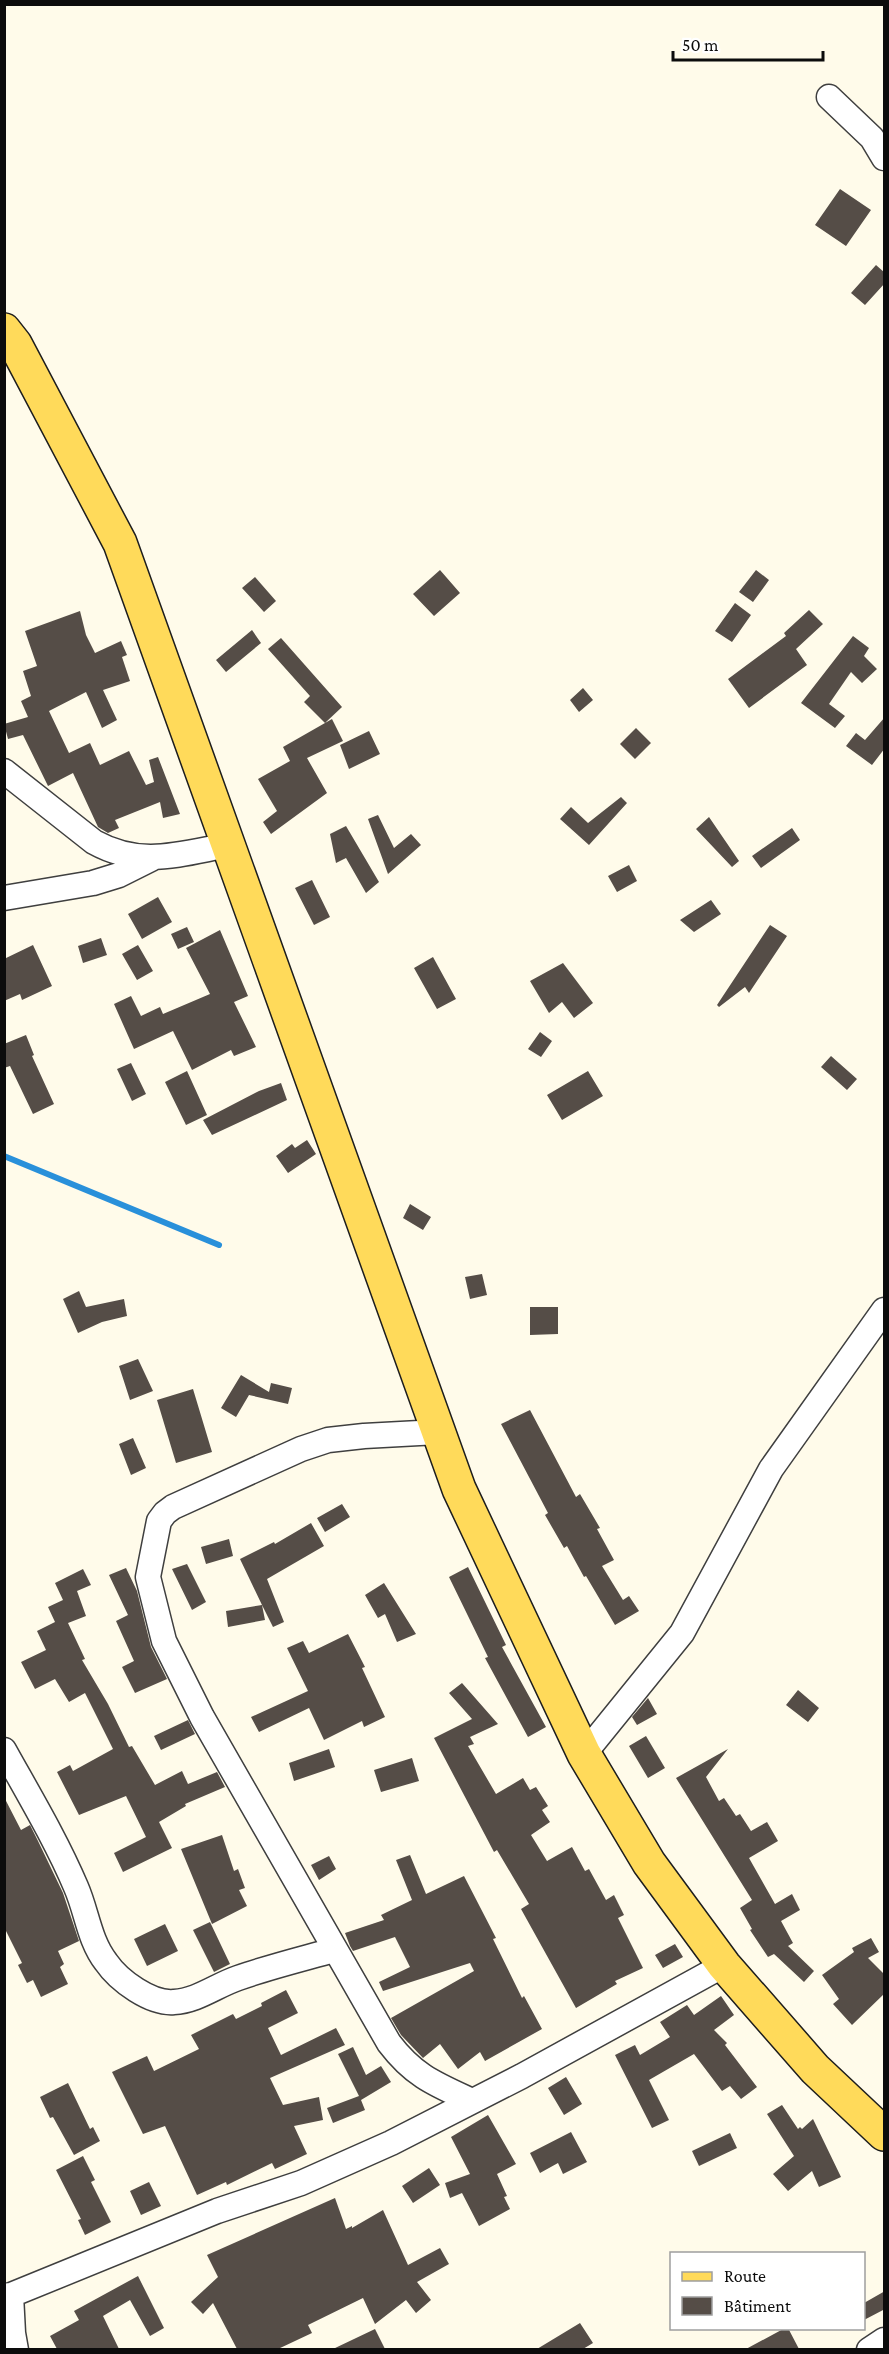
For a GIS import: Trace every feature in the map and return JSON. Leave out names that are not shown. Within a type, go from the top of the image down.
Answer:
[{"type":"main road","points":[[4,330],[15,344],[120,543],[459,1489],[584,1754],[649,1863],[724,1965],[815,2069],[885,2134]]},
{"type":"street","points":[[829,98],[872,138],[885,158]]},
{"type":"street","points":[[4,771],[94,842],[108,850],[151,859]]},
{"type":"street","points":[[4,898],[93,883],[119,875],[151,859],[229,845]]},
{"type":"street","points":[[584,1754],[682,1632],[771,1469],[885,1310]]},
{"type":"street","points":[[438,1432],[328,1440],[301,1449],[173,1507],[159,1521],[156,1547],[149,1567],[149,1587],[164,1641],[201,1717],[389,2043],[403,2062],[416,2074],[472,2101]]},
{"type":"street","points":[[4,1750],[76,1887],[97,1949],[119,1977],[140,1990],[158,2000],[172,2002],[186,2000],[236,1978],[334,1950]]},
{"type":"street","points":[[16,2349],[8,2295],[217,2211],[301,2183],[391,2143],[522,2076],[724,1965]]},
{"type":"street","points":[[869,2349],[885,2340]]},
{"type":"building","points":[[840,189],[871,210],[846,246],[815,225]]},
{"type":"building","points":[[876,265],[885,273],[885,283],[865,305],[851,293]]},
{"type":"building","points":[[440,570],[460,593],[434,616],[413,594]]},
{"type":"building","points":[[756,570],[769,580],[753,602],[739,592]]},
{"type":"building","points":[[255,577],[276,601],[264,612],[242,588]]},
{"type":"building","points":[[735,603],[751,615],[732,642],[715,631]]},
{"type":"building","points":[[809,610],[823,624],[796,649],[807,665],[749,708],[728,679],[786,636],[784,633]]},
{"type":"building","points":[[80,611],[86,635],[95,653],[121,641],[127,655],[122,657],[130,681],[103,690],[117,720],[102,728],[86,692],[49,711],[69,753],[90,743],[100,765],[129,751],[146,785],[154,782],[149,760],[158,757],[180,814],[163,818],[160,802],[115,820],[119,828],[108,833],[98,827],[73,773],[48,786],[23,735],[8,739],[4,724],[28,717],[21,701],[31,696],[23,671],[37,666],[25,631]]},
{"type":"building","points":[[252,630],[261,643],[226,672],[216,660]]},
{"type":"building","points":[[853,636],[869,648],[864,656],[877,669],[862,683],[851,672],[829,704],[845,716],[835,728],[801,703]]},
{"type":"building","points":[[281,638],[342,707],[325,723],[304,702],[310,696],[268,649]]},
{"type":"building","points":[[583,688],[593,700],[579,712],[570,700]]},
{"type":"building","points":[[885,717],[885,748],[872,765],[846,746],[856,733],[865,740]]},
{"type":"building","points":[[332,719],[343,741],[307,758],[327,793],[271,834],[263,822],[277,811],[258,779],[290,761],[283,747]]},
{"type":"building","points":[[636,728],[651,743],[635,759],[620,744]]},
{"type":"building","points":[[369,731],[380,754],[349,769],[340,745]]},
{"type":"building","points":[[621,797],[627,803],[589,845],[560,819],[571,807],[588,823]]},
{"type":"building","points":[[378,815],[394,848],[411,834],[421,845],[388,874],[368,819]]},
{"type":"building","points":[[709,817],[739,861],[732,867],[696,829]]},
{"type":"building","points":[[346,826],[379,882],[366,893],[346,858],[336,863],[330,834]]},
{"type":"building","points":[[792,828],[800,840],[761,868],[752,856]]},
{"type":"building","points":[[629,865],[637,881],[617,892],[608,876]]},
{"type":"building","points":[[312,880],[330,917],[314,925],[295,888]]},
{"type":"building","points":[[158,897],[172,922],[142,939],[128,914]]},
{"type":"building","points":[[711,900],[721,914],[694,932],[680,920]]},
{"type":"building","points":[[770,925],[787,936],[749,993],[745,987],[719,1007],[717,1005]]},
{"type":"building","points":[[187,927],[194,942],[178,949],[171,934]]},
{"type":"building","points":[[220,930],[248,996],[234,1002],[256,1047],[234,1056],[231,1050],[192,1070],[173,1031],[134,1049],[114,1004],[131,996],[141,1016],[160,1007],[163,1014],[210,994],[186,948]]},
{"type":"building","points":[[101,938],[107,955],[83,963],[78,946]]},
{"type":"building","points":[[33,945],[52,986],[22,1000],[20,994],[4,1001],[4,959]]},
{"type":"building","points":[[138,945],[153,971],[137,980],[122,954]]},
{"type":"building","points":[[433,957],[456,999],[437,1009],[414,968]]},
{"type":"building","points":[[563,963],[593,1003],[574,1018],[562,1002],[549,1013],[530,981]]},
{"type":"building","points":[[540,1032],[552,1041],[541,1057],[528,1049]]},
{"type":"building","points":[[26,1035],[34,1055],[32,1056],[54,1104],[33,1114],[10,1066],[4,1068],[4,1044]]},
{"type":"building","points":[[831,1056],[857,1079],[847,1090],[821,1067]]},
{"type":"building","points":[[131,1063],[146,1094],[132,1101],[117,1069]]},
{"type":"building","points":[[187,1071],[207,1115],[186,1125],[165,1082]]},
{"type":"building","points":[[588,1071],[603,1096],[562,1120],[547,1095]]},
{"type":"building","points":[[281,1083],[287,1100],[212,1135],[203,1120],[259,1091]]},
{"type":"building","points":[[307,1140],[316,1154],[288,1173],[276,1156],[292,1144],[295,1148]]},
{"type":"building","points":[[410,1204],[431,1217],[423,1230],[403,1218]]},
{"type":"building","points":[[482,1274],[487,1295],[470,1299],[465,1277]]},
{"type":"building","points":[[79,1291],[86,1307],[124,1299],[127,1316],[102,1322],[78,1333],[63,1299]]},
{"type":"building","points":[[530,1307],[558,1307],[558,1334],[530,1335]]},
{"type":"building","points":[[138,1359],[153,1391],[130,1400],[119,1366]]},
{"type":"building","points":[[241,1375],[269,1392],[271,1383],[292,1388],[288,1404],[249,1395],[236,1417],[221,1408]]},
{"type":"building","points":[[193,1389],[212,1452],[176,1463],[157,1400]]},
{"type":"building","points":[[530,1410],[576,1497],[580,1494],[600,1528],[597,1529],[614,1560],[602,1566],[623,1600],[629,1596],[639,1611],[615,1625],[567,1546],[564,1548],[545,1515],[548,1513],[501,1424]]},
{"type":"building","points":[[133,1438],[146,1468],[131,1475],[119,1444]]},
{"type":"building","points":[[342,1504],[350,1517],[325,1532],[317,1518]]},
{"type":"building","points":[[311,1523],[324,1546],[267,1579],[284,1622],[273,1627],[240,1559],[274,1542],[275,1544]]},
{"type":"building","points":[[229,1539],[233,1556],[206,1564],[201,1547]]},
{"type":"building","points":[[187,1564],[206,1602],[192,1610],[172,1569]]},
{"type":"building","points":[[468,1567],[506,1645],[502,1647],[546,1727],[528,1737],[485,1658],[488,1657],[449,1577]]},
{"type":"building","points":[[126,1568],[137,1591],[151,1647],[167,1679],[135,1693],[122,1667],[134,1661],[116,1621],[128,1615],[109,1575]]},
{"type":"building","points":[[83,1569],[91,1585],[77,1591],[86,1616],[68,1623],[85,1659],[82,1660],[108,1704],[129,1747],[132,1746],[155,1785],[182,1771],[188,1784],[217,1772],[225,1787],[185,1804],[186,1806],[159,1822],[172,1848],[123,1872],[114,1853],[146,1837],[126,1796],[79,1815],[57,1772],[70,1765],[73,1771],[113,1749],[85,1693],[69,1702],[55,1679],[35,1689],[21,1662],[46,1650],[37,1631],[55,1622],[48,1607],[63,1600],[55,1583]]},
{"type":"building","points":[[384,1583],[416,1634],[397,1642],[385,1614],[378,1618],[365,1595]]},
{"type":"building","points":[[262,1605],[265,1620],[228,1627],[226,1611]]},
{"type":"building","points":[[348,1634],[365,1667],[362,1668],[385,1717],[364,1727],[362,1721],[324,1740],[309,1708],[259,1732],[251,1717],[308,1691],[287,1648],[303,1641],[309,1653]]},
{"type":"building","points":[[462,1683],[498,1724],[470,1737],[474,1744],[468,1746],[496,1794],[523,1778],[530,1790],[536,1787],[548,1806],[542,1810],[550,1822],[531,1835],[547,1861],[572,1847],[585,1871],[589,1869],[606,1900],[614,1895],[624,1915],[618,1918],[643,1968],[615,1981],[617,1984],[576,2008],[521,1909],[529,1904],[497,1850],[494,1852],[434,1738],[472,1719],[449,1693]]},
{"type":"building","points":[[798,1690],[819,1708],[808,1722],[786,1705]]},
{"type":"building","points":[[648,1698],[657,1714],[637,1725],[632,1717]]},
{"type":"building","points":[[188,1720],[195,1734],[161,1750],[154,1736]]},
{"type":"building","points":[[646,1736],[665,1768],[648,1778],[629,1746]]},
{"type":"building","points":[[329,1749],[335,1767],[294,1781],[289,1763]]},
{"type":"building","points":[[728,1749],[706,1777],[719,1801],[724,1798],[736,1816],[740,1814],[751,1831],[767,1822],[778,1841],[749,1858],[775,1904],[792,1894],[800,1910],[781,1921],[793,1943],[788,1946],[814,1971],[804,1982],[774,1954],[768,1957],[750,1930],[752,1929],[740,1908],[752,1900],[676,1778]]},
{"type":"building","points":[[412,1758],[419,1781],[381,1792],[374,1770]]},
{"type":"building","points":[[4,1797],[21,1830],[30,1825],[63,1893],[79,1941],[58,1951],[64,1964],[60,1967],[68,1984],[41,1997],[33,1980],[27,1983],[18,1965],[22,1963],[4,1927]]},
{"type":"building","points":[[222,1835],[234,1871],[238,1869],[245,1888],[239,1890],[247,1906],[212,1924],[181,1849]]},
{"type":"building","points":[[410,1855],[426,1894],[464,1876],[496,1938],[493,1939],[522,1998],[524,1996],[542,2029],[485,2061],[480,2052],[458,2069],[440,2044],[423,2058],[401,2035],[391,2018],[474,1971],[470,1963],[383,1991],[379,1982],[410,1967],[395,1937],[353,1951],[345,1933],[384,1920],[381,1915],[412,1900],[396,1860]]},
{"type":"building","points":[[329,1856],[336,1869],[319,1880],[311,1865]]},
{"type":"building","points":[[210,1922],[230,1964],[214,1972],[193,1930]]},
{"type":"building","points":[[165,1924],[178,1951],[147,1966],[134,1939]]},
{"type":"building","points":[[871,1938],[879,1952],[868,1958],[885,1975],[885,1993],[852,2025],[833,2004],[839,1999],[822,1975],[854,1952],[852,1948]]},
{"type":"building","points":[[675,1944],[683,1957],[663,1968],[655,1955]]},
{"type":"building","points":[[286,1990],[298,2013],[268,2028],[281,2055],[336,2028],[345,2045],[270,2078],[283,2105],[319,2097],[323,2120],[294,2126],[307,2154],[275,2169],[272,2163],[227,2185],[226,2182],[197,2195],[165,2126],[143,2134],[112,2072],[147,2056],[154,2071],[199,2049],[191,2035],[233,2014],[236,2019]]},
{"type":"building","points":[[721,1996],[734,2015],[714,2030],[727,2043],[725,2045],[757,2087],[741,2099],[730,2086],[722,2091],[694,2054],[649,2080],[669,2120],[652,2128],[615,2055],[635,2045],[640,2055],[670,2037],[660,2022],[687,2005],[694,2015]]},
{"type":"building","points":[[353,2047],[366,2075],[381,2066],[391,2082],[361,2100],[365,2110],[333,2123],[327,2108],[359,2096],[338,2054]]},
{"type":"building","points":[[566,2077],[582,2104],[564,2115],[548,2088]]},
{"type":"building","points":[[68,2083],[90,2129],[93,2127],[100,2141],[74,2155],[53,2117],[50,2118],[40,2097]]},
{"type":"building","points":[[782,2105],[798,2129],[800,2127],[802,2129],[813,2119],[841,2177],[819,2187],[812,2171],[788,2191],[773,2174],[794,2156],[767,2114]]},
{"type":"building","points":[[488,2115],[516,2164],[497,2174],[510,2209],[479,2226],[462,2193],[450,2198],[445,2183],[470,2174],[451,2137]]},
{"type":"building","points":[[571,2132],[587,2162],[563,2174],[558,2163],[540,2173],[530,2153]]},
{"type":"building","points":[[730,2133],[737,2148],[699,2166],[692,2151]]},
{"type":"building","points":[[83,2156],[95,2180],[91,2182],[111,2222],[85,2235],[78,2220],[81,2219],[56,2170]]},
{"type":"building","points":[[429,2168],[440,2185],[413,2203],[402,2186]]},
{"type":"building","points":[[149,2182],[161,2206],[141,2215],[130,2191]]},
{"type":"building","points":[[335,2198],[346,2229],[352,2226],[352,2228],[383,2210],[408,2265],[440,2248],[449,2264],[417,2282],[431,2300],[416,2313],[406,2300],[375,2324],[363,2298],[308,2325],[312,2333],[278,2349],[237,2349],[213,2303],[203,2314],[191,2302],[218,2277],[207,2255]]},
{"type":"building","points":[[138,2276],[164,2328],[150,2336],[130,2300],[103,2316],[119,2349],[57,2349],[50,2336],[79,2320],[74,2311]]},
{"type":"building","points":[[885,2291],[885,2309],[865,2319],[865,2302]]},
{"type":"building","points":[[580,2323],[593,2343],[583,2349],[537,2349]]},
{"type":"building","points":[[375,2329],[385,2349],[333,2349]]},
{"type":"building","points":[[781,2330],[789,2330],[799,2349],[746,2349]]},
{"type":"waterway","points":[[4,1156],[219,1245]]}]
